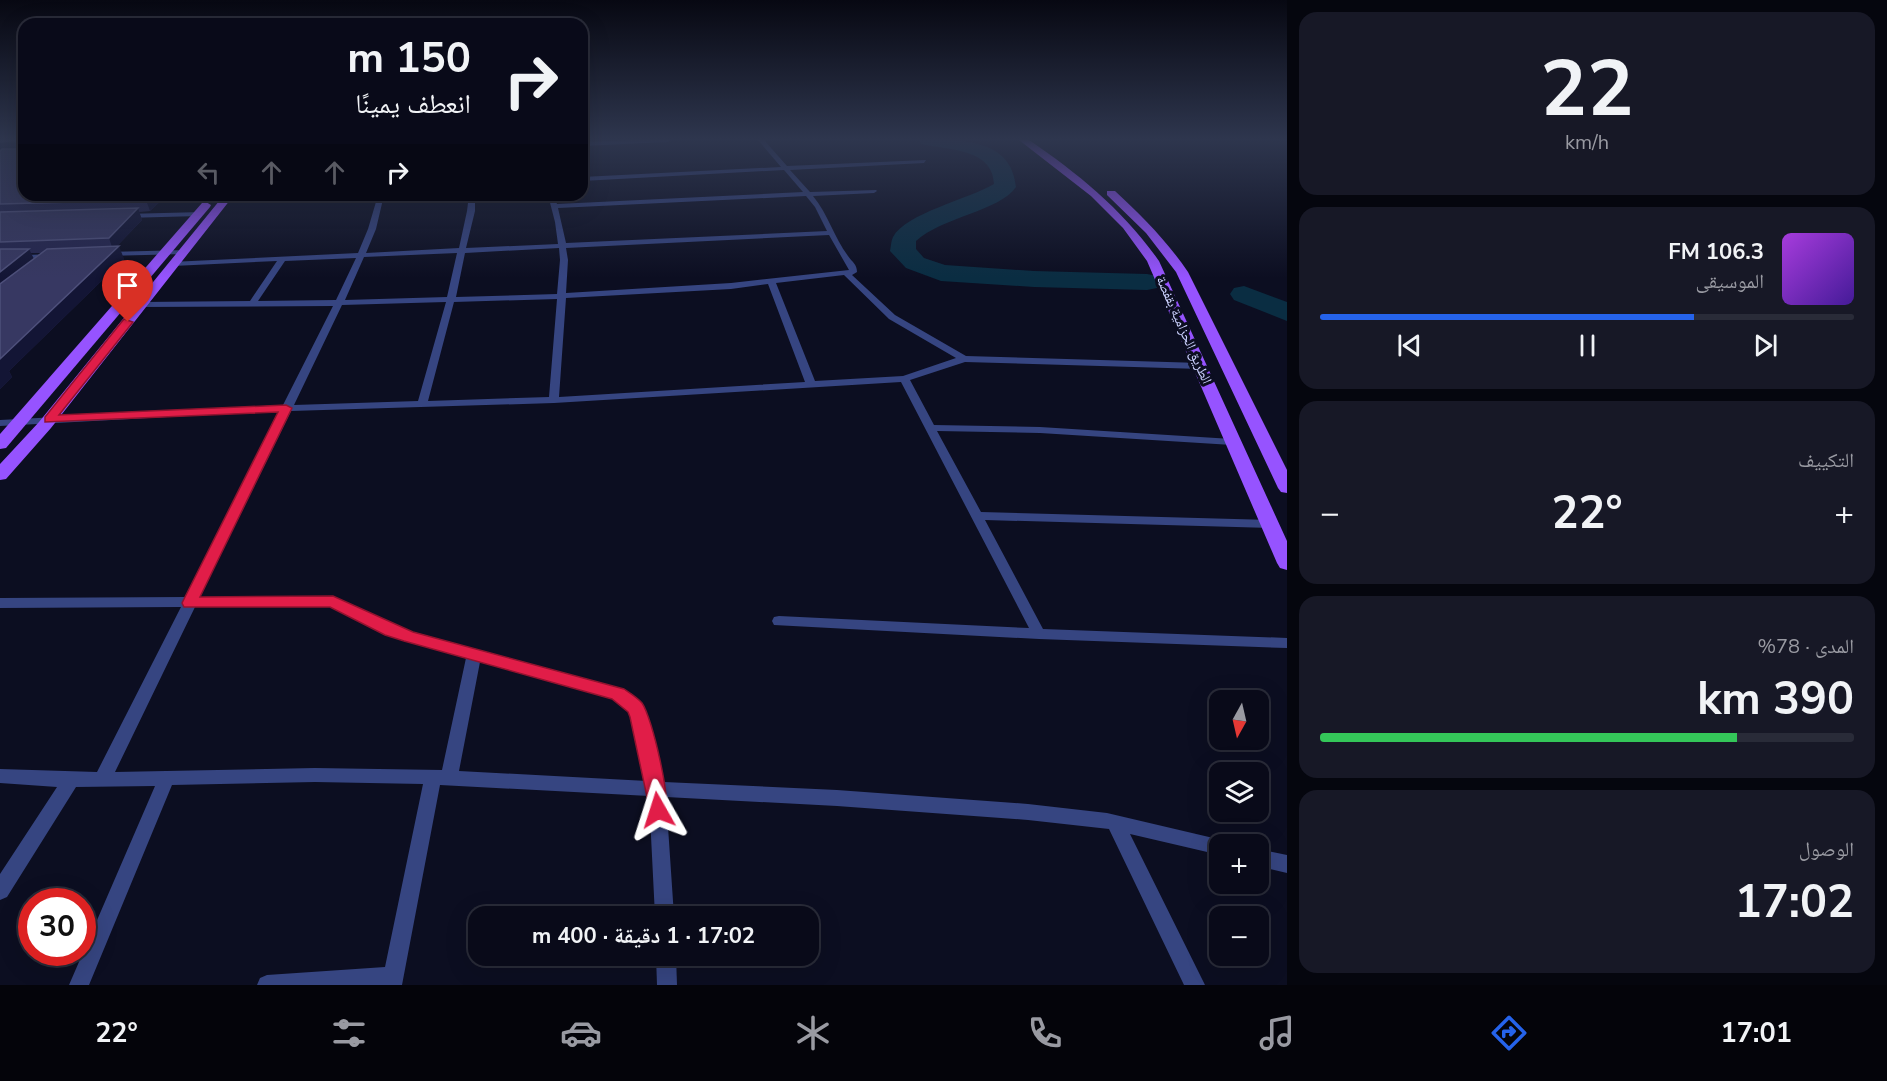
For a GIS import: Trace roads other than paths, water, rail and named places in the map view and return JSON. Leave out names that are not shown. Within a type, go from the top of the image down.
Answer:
[{"type":"main road","name":"الطريق الحزامية بقفصة","points":[[1084,186],[1141,242],[1153,261],[1287,563]]},
{"type":"main road","name":"الطريق الحزامية بقفصة","points":[[1101,186],[1153,232],[1168,249],[1203,313],[1287,488]]},
{"type":"main road","points":[[0,475],[49,419],[141,305],[199,214],[216,201]]},
{"type":"main road","points":[[0,444],[169,258],[184,252],[220,201]]},
{"type":"street","points":[[141,305],[338,303],[560,296],[771,282],[847,274],[855,270],[843,255],[821,210],[801,186]]},
{"type":"street","points":[[555,207],[874,191]]},
{"type":"street","points":[[103,778],[338,303],[377,216],[380,201]]},
{"type":"street","points":[[422,404],[452,298],[472,201]]},
{"type":"street","points":[[554,201],[564,260],[554,400]]},
{"type":"street","points":[[117,216],[199,214]]},
{"type":"street","points":[[96,255],[169,258],[283,258],[832,233]]},
{"type":"street","points":[[33,270],[49,256]]},
{"type":"street","points":[[0,258],[61,256]]},
{"type":"street","points":[[252,304],[283,258]]},
{"type":"street","points":[[847,274],[892,317],[964,359]]},
{"type":"street","points":[[771,282],[811,385]]},
{"type":"street","points":[[0,423],[286,408],[554,400],[904,379],[964,359],[1201,366]]},
{"type":"street","points":[[904,379],[1039,634]]},
{"type":"street","points":[[930,428],[1040,430],[1232,442]]},
{"type":"street","points":[[977,516],[1271,524]]},
{"type":"street","points":[[0,603],[333,601],[391,631],[604,689],[628,700],[636,708],[639,717],[657,789],[663,906]]},
{"type":"street","points":[[778,621],[1287,643]]},
{"type":"street","points":[[267,985],[392,981],[441,777],[474,655]]},
{"type":"street","points":[[0,776],[71,780],[315,775],[441,777],[849,798],[1028,813],[1115,823],[1209,845]]},
{"type":"street","points":[[79,985],[165,779]]},
{"type":"street","points":[[0,891],[71,780]]},
{"type":"street","points":[[1115,823],[1195,985]]},
{"type":"street","points":[[1269,860],[1287,864]]},
{"type":"street","points":[[666,966],[667,985]]},
{"type":"waterway","points":[[1005,186],[993,195],[939,216],[915,229],[904,239],[903,251],[915,263],[941,273],[1034,279],[1147,282]]},
{"type":"waterway","points":[[1244,294],[1287,312]]}]
